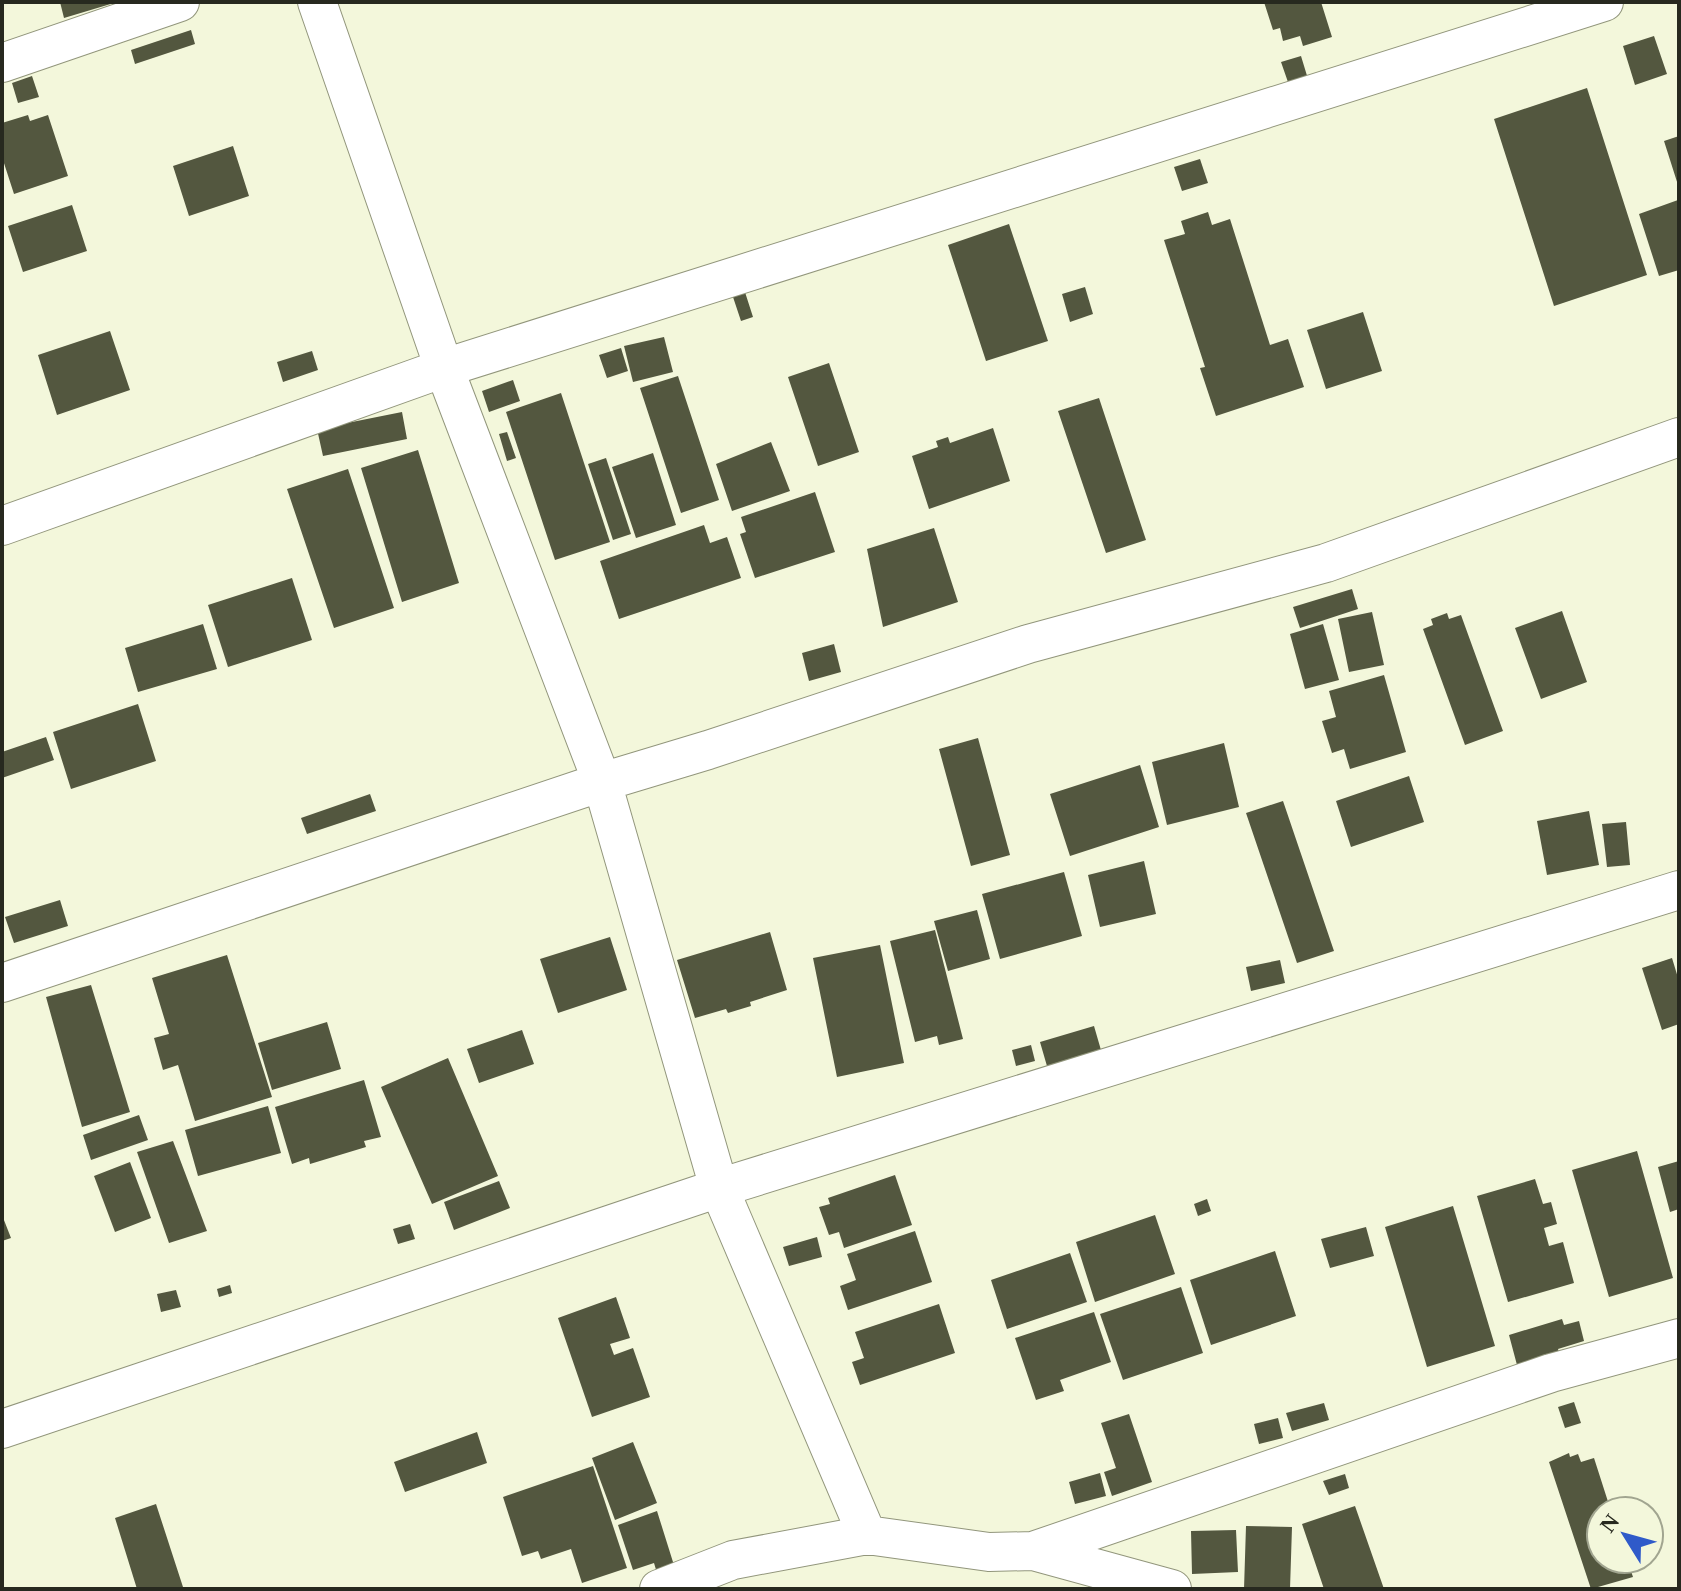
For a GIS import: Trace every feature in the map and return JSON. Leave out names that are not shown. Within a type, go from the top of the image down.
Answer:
[{"type":"street","points":[[2,63],[180,2]]},
{"type":"street","points":[[317,2],[444,368],[602,782],[719,1188],[867,1535]]},
{"type":"street","points":[[2,526],[444,368],[1604,2]]},
{"type":"street","points":[[2,983],[602,782],[1028,644],[1326,563],[1679,437]]},
{"type":"street","points":[[2,1429],[719,1188],[1679,890]]},
{"type":"street","points":[[1033,1551],[1551,1373],[1679,1338]]},
{"type":"street","points":[[659,1589],[733,1560],[867,1535],[989,1552],[1033,1551],[1172,1589]]},
{"type":"building","points":[[60,2],[114,2],[114,3],[64,18]]},
{"type":"building","points":[[1264,2],[1321,2],[1332,37],[1303,46],[1300,36],[1283,41],[1280,28],[1273,30]]},
{"type":"building","points":[[191,30],[195,44],[135,64],[131,50]]},
{"type":"building","points":[[1654,36],[1667,74],[1635,85],[1623,46]]},
{"type":"building","points":[[1301,56],[1308,79],[1289,85],[1281,62]]},
{"type":"building","points":[[32,76],[39,97],[18,103],[12,83]]},
{"type":"building","points":[[1587,88],[1647,275],[1554,306],[1494,119]]},
{"type":"building","points":[[28,115],[30,121],[48,115],[68,176],[14,194],[2,157],[2,123]]},
{"type":"building","points":[[1679,136],[1679,184],[1678,185],[1664,141]]},
{"type":"building","points":[[233,146],[249,196],[189,216],[173,166]]},
{"type":"building","points":[[1200,159],[1208,183],[1182,191],[1174,167]]},
{"type":"building","points":[[1678,200],[1679,270],[1659,276],[1639,214]]},
{"type":"building","points":[[72,205],[87,251],[23,272],[8,226]]},
{"type":"building","points":[[1208,212],[1212,225],[1230,219],[1270,345],[1288,339],[1304,387],[1216,416],[1200,368],[1205,367],[1164,240],[1185,234],[1181,221]]},
{"type":"building","points":[[1009,224],[1048,341],[986,361],[948,245]]},
{"type":"building","points":[[1085,287],[1093,314],[1070,322],[1062,294]]},
{"type":"building","points":[[744,289],[753,317],[741,321],[732,294]]},
{"type":"building","points":[[1363,312],[1382,371],[1326,389],[1307,330]]},
{"type":"building","points":[[110,331],[130,390],[57,415],[38,355]]},
{"type":"building","points":[[664,337],[673,372],[633,382],[624,346]]},
{"type":"building","points":[[621,348],[628,371],[607,378],[599,355]]},
{"type":"building","points":[[312,351],[318,370],[283,382],[277,362]]},
{"type":"building","points":[[829,363],[859,452],[818,466],[788,377]]},
{"type":"building","points":[[678,376],[719,500],[681,513],[640,388]]},
{"type":"building","points":[[513,380],[520,401],[489,412],[482,391]]},
{"type":"building","points":[[561,393],[610,542],[555,560],[506,412]]},
{"type":"building","points":[[1099,398],[1146,540],[1106,553],[1058,411]]},
{"type":"building","points":[[402,412],[407,439],[323,456],[317,429]]},
{"type":"building","points":[[993,428],[1010,481],[929,509],[912,456],[938,447],[936,441],[948,437],[950,443]]},
{"type":"building","points":[[507,432],[516,458],[507,461],[499,434]]},
{"type":"building","points":[[771,442],[790,491],[732,511],[716,464]]},
{"type":"building","points":[[418,450],[459,583],[402,602],[361,468]]},
{"type":"building","points":[[653,453],[676,525],[636,538],[612,467]]},
{"type":"building","points":[[606,458],[631,534],[613,540],[588,464]]},
{"type":"building","points":[[348,469],[394,608],[334,628],[287,489]]},
{"type":"building","points":[[815,492],[835,552],[755,578],[740,534],[746,532],[741,517]]},
{"type":"building","points":[[704,525],[710,543],[727,537],[741,578],[619,619],[600,561]]},
{"type":"building","points":[[934,528],[958,602],[883,627],[867,549]]},
{"type":"building","points":[[292,578],[312,640],[228,667],[208,605]]},
{"type":"building","points":[[1352,589],[1358,609],[1300,628],[1293,607]]},
{"type":"building","points":[[1562,611],[1587,682],[1541,699],[1515,628]]},
{"type":"building","points":[[1372,612],[1384,665],[1349,672],[1338,619]]},
{"type":"building","points":[[1447,613],[1449,619],[1461,615],[1503,731],[1465,745],[1423,629],[1433,625],[1431,619]]},
{"type":"building","points":[[203,624],[217,669],[138,692],[125,648]]},
{"type":"building","points":[[1323,624],[1339,680],[1305,689],[1290,634]]},
{"type":"building","points":[[834,644],[841,672],[809,681],[802,653]]},
{"type":"building","points":[[1384,675],[1406,752],[1350,769],[1344,749],[1332,753],[1322,721],[1336,717],[1329,691]]},
{"type":"building","points":[[138,704],[156,761],[71,789],[53,732]]},
{"type":"building","points":[[46,737],[54,760],[2,778],[2,752]]},
{"type":"building","points":[[978,738],[1010,855],[971,866],[939,749]]},
{"type":"building","points":[[1224,743],[1239,807],[1167,825],[1152,762]]},
{"type":"building","points":[[1140,765],[1159,827],[1070,856],[1050,794]]},
{"type":"building","points":[[1409,776],[1424,822],[1351,847],[1336,801]]},
{"type":"building","points":[[370,794],[376,811],[307,834],[301,818]]},
{"type":"building","points":[[1283,801],[1334,951],[1297,963],[1246,813]]},
{"type":"building","points":[[1589,811],[1599,865],[1547,875],[1537,821]]},
{"type":"building","points":[[1626,822],[1630,865],[1607,867],[1602,824]]},
{"type":"building","points":[[1144,861],[1156,914],[1100,927],[1088,875]]},
{"type":"building","points":[[1064,872],[1082,936],[1000,959],[982,894]]},
{"type":"building","points":[[60,900],[68,926],[14,943],[5,917]]},
{"type":"building","points":[[977,910],[990,959],[948,971],[934,921]]},
{"type":"building","points":[[935,930],[963,1039],[939,1045],[937,1036],[915,1042],[890,941]]},
{"type":"building","points":[[770,932],[787,990],[728,1013],[726,1009],[695,1018],[677,960]]},
{"type":"building","points":[[610,937],[627,990],[558,1013],[540,959]]},
{"type":"building","points":[[880,945],[904,1063],[837,1077],[813,958]]},
{"type":"building","points":[[227,955],[272,1097],[195,1121],[178,1065],[163,1070],[154,1038],[169,1034],[152,978]]},
{"type":"building","points":[[1672,958],[1679,981],[1679,1024],[1662,1030],[1642,968]]},
{"type":"building","points":[[1280,960],[1285,983],[1251,991],[1246,967]]},
{"type":"building","points":[[91,985],[130,1112],[82,1127],[46,997]]},
{"type":"building","points":[[327,1022],[341,1069],[272,1090],[258,1043]]},
{"type":"building","points":[[1094,1026],[1103,1057],[1049,1073],[1040,1042]]},
{"type":"building","points":[[522,1030],[534,1064],[479,1083],[467,1049]]},
{"type":"building","points":[[1031,1045],[1035,1061],[1016,1066],[1012,1050]]},
{"type":"building","points":[[448,1058],[498,1176],[432,1204],[381,1087]]},
{"type":"building","points":[[364,1080],[381,1137],[364,1141],[366,1147],[310,1164],[309,1158],[292,1164],[275,1107]]},
{"type":"building","points":[[268,1106],[281,1153],[198,1176],[185,1130]]},
{"type":"building","points":[[139,1115],[148,1140],[91,1160],[83,1135]]},
{"type":"building","points":[[173,1141],[207,1231],[169,1243],[137,1152]]},
{"type":"building","points":[[1637,1151],[1673,1278],[1609,1297],[1572,1170]]},
{"type":"building","points":[[1679,1161],[1679,1209],[1670,1212],[1658,1167]]},
{"type":"building","points":[[130,1162],[151,1218],[115,1232],[94,1176]]},
{"type":"building","points":[[895,1175],[912,1225],[844,1248],[839,1232],[829,1235],[819,1207],[830,1204],[828,1198]]},
{"type":"building","points":[[1535,1179],[1543,1204],[1551,1202],[1557,1224],[1544,1228],[1549,1246],[1563,1242],[1574,1283],[1508,1302],[1477,1196]]},
{"type":"building","points":[[499,1181],[510,1208],[454,1230],[444,1202]]},
{"type":"building","points":[[1207,1199],[1211,1211],[1198,1216],[1194,1204]]},
{"type":"building","points":[[1453,1206],[1495,1346],[1427,1367],[1385,1227]]},
{"type":"building","points":[[2,1215],[11,1238],[2,1241]]},
{"type":"building","points":[[1155,1215],[1175,1274],[1095,1302],[1076,1242]]},
{"type":"building","points":[[410,1224],[415,1239],[398,1244],[393,1229]]},
{"type":"building","points":[[1366,1227],[1374,1256],[1330,1268],[1321,1239]]},
{"type":"building","points":[[915,1231],[932,1282],[848,1310],[840,1286],[856,1280],[847,1254]]},
{"type":"building","points":[[817,1237],[822,1257],[789,1266],[783,1247]]},
{"type":"building","points":[[1275,1251],[1296,1316],[1211,1345],[1190,1280]]},
{"type":"building","points":[[1070,1253],[1087,1302],[1007,1329],[991,1280]]},
{"type":"building","points":[[230,1285],[232,1293],[219,1297],[217,1289]]},
{"type":"building","points":[[1181,1287],[1203,1353],[1123,1380],[1100,1314]]},
{"type":"building","points":[[176,1290],[181,1307],[161,1312],[157,1294]]},
{"type":"building","points":[[616,1297],[630,1338],[610,1344],[614,1355],[633,1348],[650,1397],[592,1417],[558,1318]]},
{"type":"building","points":[[939,1304],[955,1353],[860,1385],[852,1362],[864,1358],[855,1332]]},
{"type":"building","points":[[1094,1312],[1111,1362],[1060,1380],[1064,1391],[1036,1400],[1015,1338]]},
{"type":"building","points":[[1562,1319],[1564,1325],[1579,1321],[1584,1341],[1517,1365],[1509,1335]]},
{"type":"building","points":[[1574,1402],[1581,1423],[1565,1428],[1558,1407]]},
{"type":"building","points":[[1324,1403],[1329,1420],[1292,1431],[1286,1413]]},
{"type":"building","points":[[1129,1414],[1152,1482],[1112,1496],[1104,1472],[1116,1468],[1101,1423]]},
{"type":"building","points":[[1278,1418],[1283,1438],[1259,1444],[1254,1424]]},
{"type":"building","points":[[477,1432],[487,1463],[405,1492],[394,1462]]},
{"type":"building","points":[[633,1442],[657,1503],[615,1520],[592,1458]]},
{"type":"building","points":[[1569,1453],[1570,1457],[1578,1454],[1581,1462],[1594,1458],[1606,1495],[1585,1495],[1585,1571],[1549,1462]]},
{"type":"building","points":[[593,1466],[627,1568],[582,1583],[571,1549],[541,1559],[538,1551],[522,1556],[503,1497]]},
{"type":"building","points":[[1100,1473],[1106,1496],[1075,1504],[1069,1482]]},
{"type":"building","points":[[1345,1474],[1349,1488],[1329,1495],[1323,1481]]},
{"type":"building","points":[[156,1504],[183,1587],[137,1589],[115,1518]]},
{"type":"building","points":[[1355,1506],[1384,1589],[1324,1589],[1302,1524]]},
{"type":"building","points":[[657,1511],[678,1578],[660,1583],[654,1563],[633,1570],[618,1525]]},
{"type":"building","points":[[1246,1526],[1292,1527],[1290,1589],[1244,1589]]},
{"type":"building","points":[[1236,1530],[1238,1572],[1192,1574],[1191,1531]]},
{"type":"building","points":[[1586,1575],[1633,1577],[1591,1589]]}]
